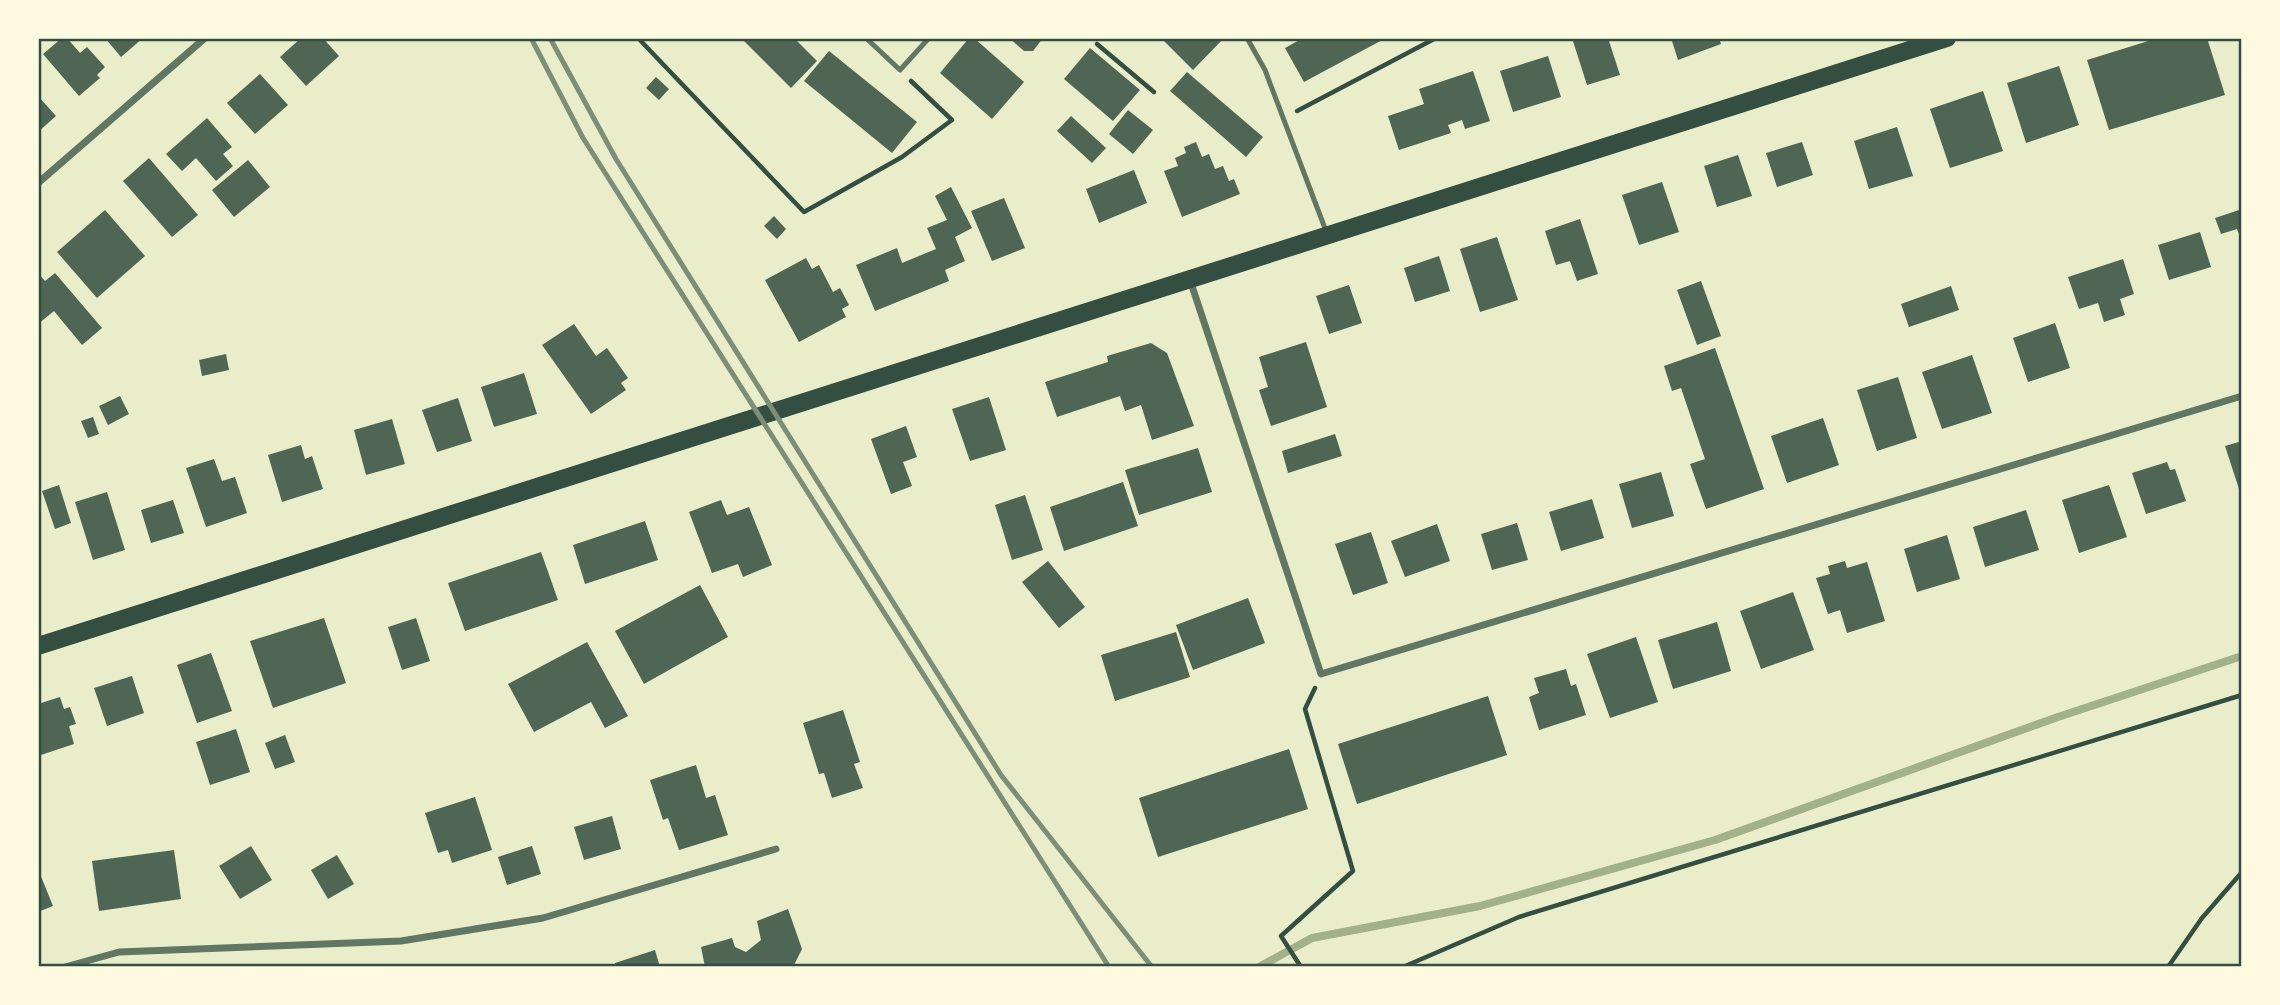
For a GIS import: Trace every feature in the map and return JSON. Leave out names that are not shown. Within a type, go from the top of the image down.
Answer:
[{"type":"main road","points":[[38,646],[693,440],[800,401],[1328,237],[1947,38]]},
{"type":"street","points":[[38,183],[205,38]]},
{"type":"street","points":[[1190,279],[1321,674],[2242,396]]},
{"type":"street","points":[[65,967],[119,951],[414,939],[543,918],[776,849]]},
{"type":"lane","points":[[866,38],[900,70],[929,38]]},
{"type":"lane","points":[[1247,38],[1265,70],[1328,237]]},
{"type":"path","points":[[638,38],[804,212],[902,158],[952,120],[900,70]]},
{"type":"path","points":[[1284,118],[1436,38]]},
{"type":"path","points":[[1097,44],[1154,92]]},
{"type":"path","points":[[1301,967],[1281,936],[1353,871],[1305,709],[1321,674]]},
{"type":"path","points":[[1403,967],[1519,917],[2242,695]]},
{"type":"path","points":[[2168,967],[2202,918],[2242,872]]},
{"type":"building","points":[[62,38],[67,38],[80,53],[87,47],[105,67],[97,75],[100,78],[79,96],[43,54]]},
{"type":"building","points":[[105,38],[143,38],[121,57]]},
{"type":"building","points":[[301,38],[323,38],[339,56],[306,86],[280,57]]},
{"type":"building","points":[[741,38],[794,38],[817,61],[791,88]]},
{"type":"building","points":[[969,38],[974,38],[1024,82],[992,119],[940,73]]},
{"type":"building","points":[[1009,38],[1043,38],[1033,51],[1024,51]]},
{"type":"building","points":[[1161,38],[1224,38],[1193,70]]},
{"type":"building","points":[[1303,38],[1386,38],[1304,82],[1285,48]]},
{"type":"building","points":[[1572,38],[1608,38],[1620,75],[1587,85]]},
{"type":"building","points":[[1671,38],[1719,38],[1721,44],[1678,60]]},
{"type":"building","points":[[2158,38],[2188,38],[2189,41],[2207,38],[2225,95],[2109,130],[2087,60]]},
{"type":"building","points":[[1090,48],[1140,90],[1113,121],[1064,79]]},
{"type":"building","points":[[829,51],[917,122],[892,153],[804,81]]},
{"type":"building","points":[[1548,56],[1561,97],[1513,112],[1500,71]]},
{"type":"building","points":[[2059,66],[2079,125],[2026,143],[2007,83]]},
{"type":"building","points":[[1473,71],[1490,121],[1465,129],[1462,120],[1448,125],[1451,133],[1399,150],[1388,116],[1424,104],[1419,89]]},
{"type":"building","points":[[1187,72],[1263,137],[1246,157],[1170,91]]},
{"type":"building","points":[[260,74],[288,105],[255,134],[227,103]]},
{"type":"building","points":[[656,77],[669,89],[659,100],[646,88]]},
{"type":"building","points":[[1983,91],[2003,151],[1950,168],[1930,109]]},
{"type":"building","points":[[38,96],[56,116],[38,132]]},
{"type":"building","points":[[1128,110],[1153,130],[1133,154],[1109,134]]},
{"type":"building","points":[[1071,116],[1106,148],[1092,163],[1057,131]]},
{"type":"building","points":[[207,118],[232,147],[223,154],[233,166],[216,181],[196,158],[182,171],[166,154]]},
{"type":"building","points":[[1897,127],[1913,176],[1869,189],[1854,141]]},
{"type":"building","points":[[1196,142],[1202,157],[1209,154],[1215,169],[1223,166],[1229,181],[1234,179],[1240,194],[1182,217],[1164,171],[1178,166],[1175,158],[1186,153],[1184,147]]},
{"type":"building","points":[[1802,142],[1813,175],[1777,187],[1766,153]]},
{"type":"building","points":[[1738,155],[1752,196],[1717,207],[1704,166]]},
{"type":"building","points":[[149,158],[198,215],[172,237],[123,181]]},
{"type":"building","points":[[248,160],[270,187],[234,217],[212,190]]},
{"type":"building","points":[[1134,170],[1147,203],[1099,223],[1086,189]]},
{"type":"building","points":[[1662,182],[1679,232],[1639,245],[1622,195]]},
{"type":"building","points":[[951,187],[972,228],[955,237],[965,261],[945,270],[949,281],[875,311],[856,265],[897,248],[902,263],[936,249],[927,228],[947,220],[935,196]]},
{"type":"building","points":[[1004,198],[1025,248],[992,261],[971,211]]},
{"type":"building","points":[[2242,209],[2242,241],[2237,229],[2221,234],[2215,218]]},
{"type":"building","points":[[105,210],[145,256],[97,298],[57,252]]},
{"type":"building","points":[[774,216],[786,229],[777,239],[764,226]]},
{"type":"building","points":[[1580,219],[1598,274],[1577,281],[1570,261],[1556,265],[1545,231]]},
{"type":"building","points":[[2200,232],[2211,267],[2169,280],[2158,245]]},
{"type":"building","points":[[1497,237],[1518,300],[1480,312],[1460,249]]},
{"type":"building","points":[[1439,256],[1450,291],[1415,302],[1404,268]]},
{"type":"building","points":[[806,258],[812,269],[819,265],[833,292],[840,288],[849,305],[842,309],[846,317],[799,342],[765,280]]},
{"type":"building","points":[[2123,259],[2134,294],[2120,299],[2125,315],[2104,322],[2098,303],[2079,309],[2068,277]]},
{"type":"building","points":[[38,273],[45,281],[55,273],[102,328],[82,345],[54,311],[38,324]]},
{"type":"building","points":[[1701,281],[1721,336],[1697,345],[1677,290]]},
{"type":"building","points":[[1349,285],[1362,323],[1329,334],[1316,296]]},
{"type":"building","points":[[1951,286],[1959,310],[1909,327],[1901,304]]},
{"type":"building","points":[[2055,323],[2070,368],[2028,382],[2013,338]]},
{"type":"building","points":[[574,324],[596,356],[607,348],[628,378],[621,383],[626,390],[591,414],[542,345]]},
{"type":"building","points":[[1306,342],[1327,407],[1271,426],[1259,390],[1268,387],[1259,357]]},
{"type":"building","points":[[1151,343],[1167,353],[1194,426],[1152,440],[1141,405],[1125,411],[1120,396],[1057,417],[1045,382],[1108,362],[1107,356]]},
{"type":"building","points":[[1715,348],[1764,489],[1706,509],[1690,464],[1705,459],[1681,388],[1672,391],[1664,366]]},
{"type":"building","points":[[226,354],[229,370],[202,376],[199,360]]},
{"type":"building","points":[[1972,355],[1992,413],[1942,429],[1922,372]]},
{"type":"building","points":[[524,373],[537,414],[494,427],[481,387]]},
{"type":"building","points":[[1898,377],[1917,438],[1877,451],[1857,390]]},
{"type":"building","points":[[120,396],[129,414],[108,425],[99,406]]},
{"type":"building","points":[[989,397],[1006,450],[970,461],[952,409]]},
{"type":"building","points":[[458,398],[472,441],[437,452],[422,410]]},
{"type":"building","points":[[93,417],[99,434],[88,438],[81,421]]},
{"type":"building","points":[[1823,418],[1839,465],[1787,483],[1771,436]]},
{"type":"building","points":[[392,419],[405,464],[366,475],[354,430]]},
{"type":"building","points":[[906,426],[917,457],[903,462],[912,486],[891,494],[871,439]]},
{"type":"building","points":[[1335,434],[1342,456],[1288,473],[1282,451]]},
{"type":"building","points":[[2242,441],[2242,488],[2239,489],[2225,446]]},
{"type":"building","points":[[301,445],[305,459],[312,456],[323,489],[282,502],[268,455]]},
{"type":"building","points":[[1198,448],[1212,492],[1139,515],[1125,470]]},
{"type":"building","points":[[214,459],[222,481],[235,477],[247,513],[206,527],[186,468]]},
{"type":"building","points":[[2167,462],[2170,470],[2175,469],[2186,501],[2146,514],[2132,473]]},
{"type":"building","points":[[1661,472],[1674,516],[1632,528],[1619,484]]},
{"type":"building","points":[[1123,482],[1138,526],[1064,551],[1050,507]]},
{"type":"building","points":[[59,485],[71,523],[55,529],[42,491]]},
{"type":"building","points":[[2109,485],[2127,537],[2079,553],[2062,500]]},
{"type":"building","points":[[107,492],[125,550],[93,560],[75,502]]},
{"type":"building","points":[[1025,495],[1043,550],[1012,560],[995,505]]},
{"type":"building","points":[[1592,499],[1604,538],[1561,551],[1549,512]]},
{"type":"building","points":[[173,500],[184,533],[151,543],[141,510]]},
{"type":"building","points":[[721,500],[727,515],[749,507],[772,565],[743,577],[738,564],[712,573],[689,512]]},
{"type":"building","points":[[2026,510],[2039,550],[1985,567],[1973,527]]},
{"type":"building","points":[[645,521],[658,560],[585,584],[573,545]]},
{"type":"building","points":[[1517,523],[1528,560],[1492,570],[1481,534]]},
{"type":"building","points":[[1437,524],[1450,561],[1405,577],[1391,541]]},
{"type":"building","points":[[1371,532],[1388,583],[1353,595],[1335,544]]},
{"type":"building","points":[[1947,535],[1960,579],[1917,592],[1904,549]]},
{"type":"building","points":[[541,552],[558,600],[465,631],[448,583]]},
{"type":"building","points":[[1048,561],[1085,607],[1059,628],[1022,582]]},
{"type":"building","points":[[1845,561],[1847,568],[1867,562],[1885,621],[1847,633],[1840,610],[1828,614],[1816,578],[1830,574],[1828,566]]},
{"type":"building","points":[[700,585],[728,637],[644,684],[615,631]]},
{"type":"building","points":[[1793,592],[1814,650],[1761,669],[1740,611]]},
{"type":"building","points":[[1248,598],[1265,643],[1193,670],[1176,625]]},
{"type":"building","points":[[324,618],[346,683],[273,708],[250,641]]},
{"type":"building","points":[[416,618],[430,661],[402,670],[388,627]]},
{"type":"building","points":[[1717,622],[1731,671],[1673,689],[1658,640]]},
{"type":"building","points":[[1176,632],[1190,677],[1115,701],[1101,655]]},
{"type":"building","points":[[1636,637],[1658,702],[1610,718],[1587,654]]},
{"type":"building","points":[[587,642],[628,716],[605,728],[591,702],[534,732],[508,684]]},
{"type":"building","points":[[211,653],[232,711],[197,723],[177,665]]},
{"type":"building","points":[[1566,669],[1571,686],[1576,684],[1586,715],[1539,730],[1529,697],[1539,693],[1534,678]]},
{"type":"building","points":[[132,676],[144,713],[107,726],[94,688]]},
{"type":"building","points":[[1488,696],[1507,755],[1357,804],[1338,744]]},
{"type":"building","points":[[60,697],[64,709],[70,707],[76,724],[69,726],[74,744],[38,756],[38,704]]},
{"type":"building","points":[[843,710],[860,762],[854,764],[863,788],[832,798],[824,773],[819,774],[803,723]]},
{"type":"building","points":[[236,729],[250,772],[210,785],[196,742]]},
{"type":"building","points":[[285,735],[295,762],[275,769],[265,743]]},
{"type":"building","points":[[1289,749],[1308,809],[1158,857],[1139,798]]},
{"type":"building","points":[[696,765],[706,798],[715,795],[728,835],[679,850],[668,818],[663,820],[650,780]]},
{"type":"building","points":[[475,797],[492,850],[452,863],[448,850],[438,853],[425,813]]},
{"type":"building","points":[[612,816],[621,849],[584,860],[574,827]]},
{"type":"building","points":[[251,846],[272,880],[240,899],[219,866]]},
{"type":"building","points":[[532,846],[541,874],[507,885],[498,857]]},
{"type":"building","points":[[174,850],[181,899],[99,911],[92,861]]},
{"type":"building","points":[[337,855],[354,884],[328,899],[311,870]]},
{"type":"building","points":[[38,869],[53,906],[38,912]]},
{"type":"building","points":[[788,909],[802,949],[793,967],[705,967],[701,947],[732,938],[735,947],[746,952],[761,940],[757,921]]},
{"type":"building","points":[[655,950],[660,967],[616,967],[615,963]]},
{"type":"waterway","points":[[1259,967],[1312,938],[1480,906],[1715,840],[2055,718],[2242,656]]},
{"type":"railway","points":[[531,38],[583,138],[1109,967]]},
{"type":"railway","points":[[550,38],[616,159],[1001,775],[1152,967]]}]
